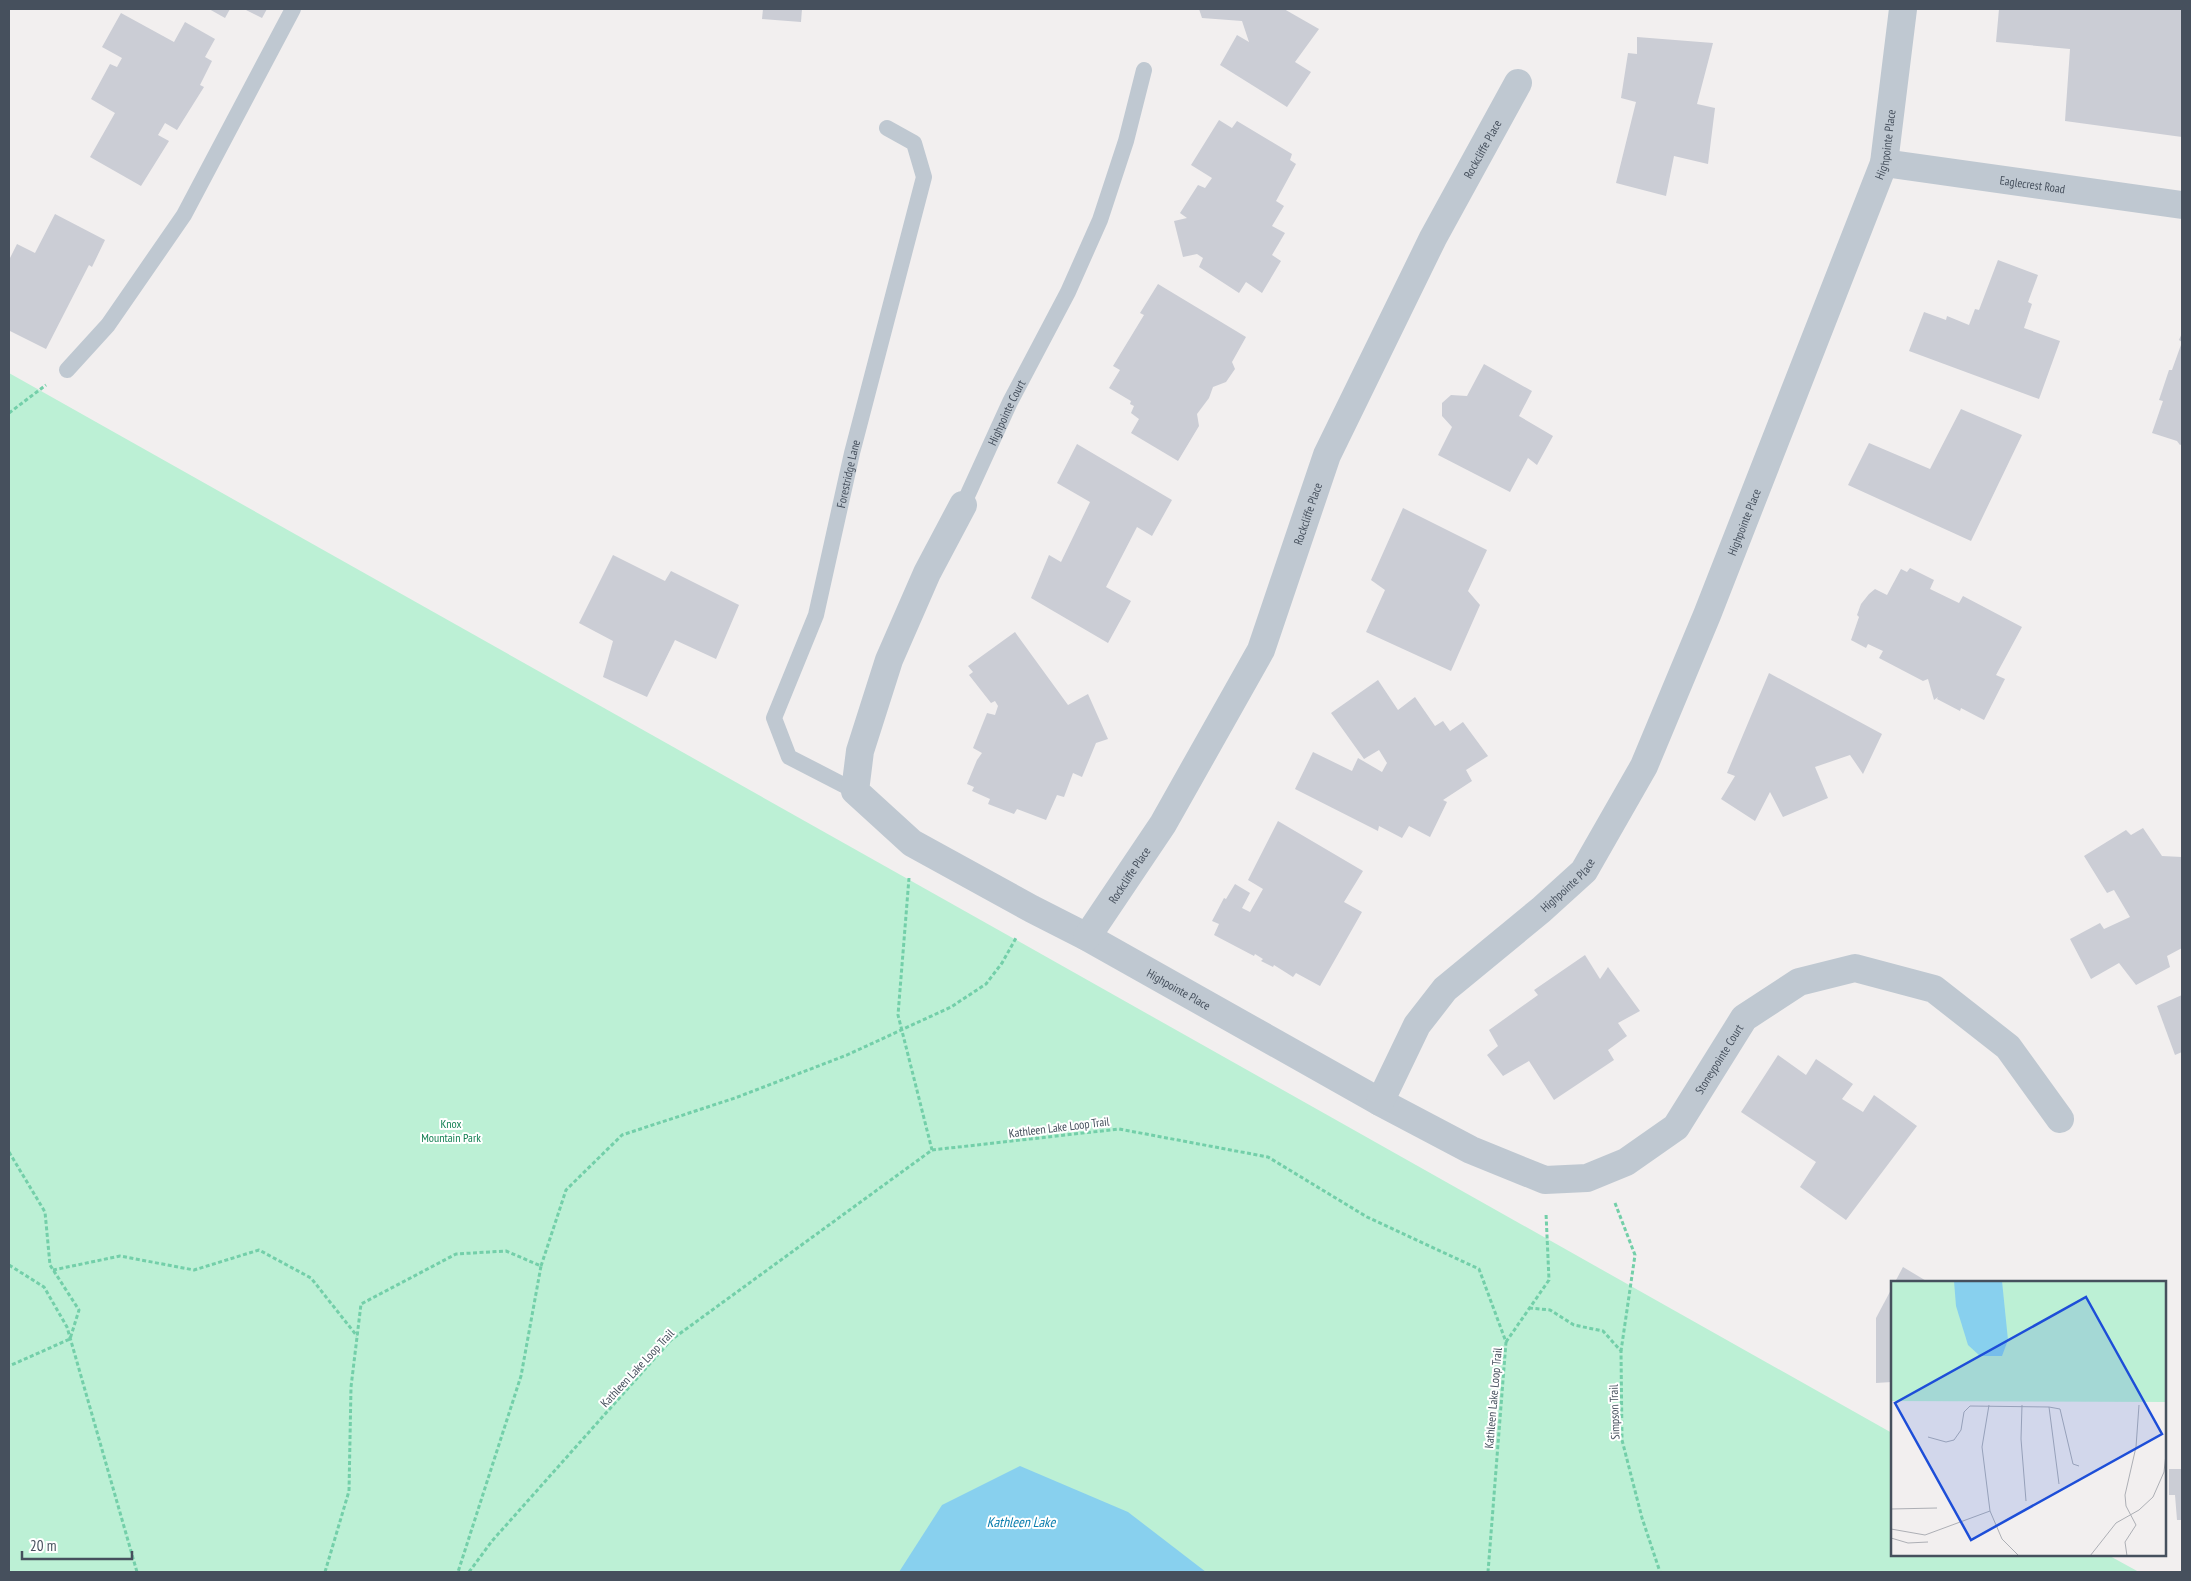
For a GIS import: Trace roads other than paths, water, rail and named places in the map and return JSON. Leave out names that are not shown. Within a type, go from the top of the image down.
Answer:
[{"type":"street","name":"Highpointe Place","points":[[855,791],[912,843],[1032,909],[1088,937],[1380,1102],[1417,1025],[1445,989],[1541,910],[1584,871],[1644,766],[1708,615],[1884,163],[1903,9]]},
{"type":"street","name":"Rockcliffe Place","points":[[1088,937],[1163,824],[1261,650],[1328,455],[1433,238],[1518,83]]},
{"type":"street","name":"Eaglecrest Road","points":[[1884,163],[2182,205]]},
{"type":"street","name":"Highpointe Court","points":[[855,791],[860,751],[889,660],[927,573],[963,505]]},
{"type":"street","name":"Stoneypointe Court","points":[[1380,1102],[1471,1150],[1545,1180],[1587,1178],[1626,1162],[1676,1128],[1744,1018],[1799,982],[1855,968],[1934,989],[2008,1047],[2060,1119]]},
{"type":"lane","points":[[67,370],[108,325],[184,216],[293,9]]},
{"type":"lane","name":"Highpointe Court","points":[[963,505],[1010,402],[1068,292],[1100,220],[1126,142],[1144,70]]},
{"type":"lane","name":"Forestridge Lane","points":[[855,791],[788,757],[774,718],[816,615],[852,453],[924,178],[914,143],[887,128]]},
{"type":"water","name":"Kathleen Lake","points":[[1020,1466],[1128,1512],[1206,1572],[899,1572],[942,1505]]},
{"type":"park label","name":"Knox Mountain Park","points":[[451,1130]]}]
